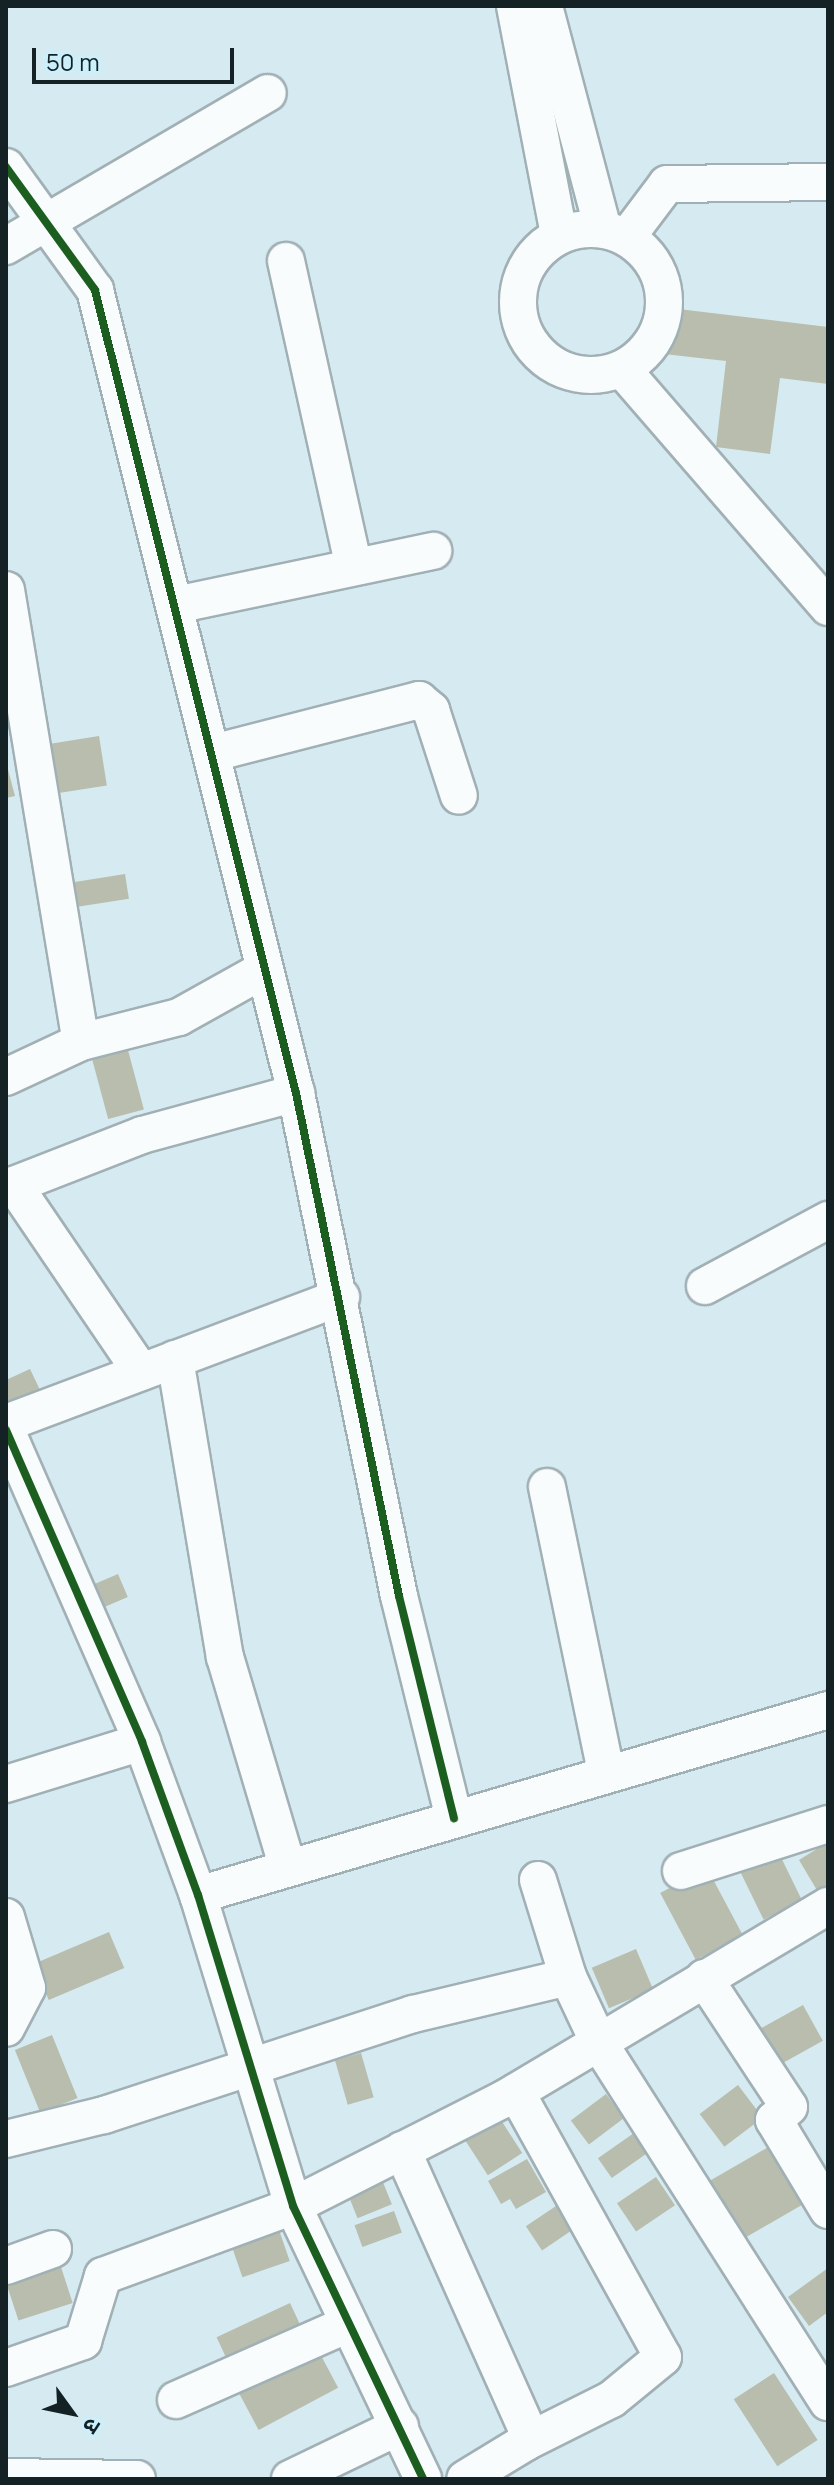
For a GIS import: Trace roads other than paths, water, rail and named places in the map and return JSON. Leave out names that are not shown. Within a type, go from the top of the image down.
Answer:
[{"type":"street","points":[[515,6],[559,235]]},
{"type":"street","points":[[544,6],[615,233]]},
{"type":"street","points":[[6,246],[268,93]]},
{"type":"street","points":[[6,167],[48,219],[95,290],[296,1093],[341,1297],[399,1596],[454,1818]]},
{"type":"street","points":[[615,233],[667,184],[828,182]]},
{"type":"street","points":[[615,233],[651,258],[663,288],[662,320],[647,349],[622,369],[589,376],[557,368],[532,347],[523,328],[519,285],[559,235],[615,233]]},
{"type":"street","points":[[286,261],[353,564]]},
{"type":"street","points":[[622,369],[828,607]]},
{"type":"street","points":[[176,605],[353,564],[433,551]]},
{"type":"street","points":[[6,590],[81,1042]]},
{"type":"street","points":[[213,753],[419,700],[431,710],[459,796]]},
{"type":"street","points":[[6,1077],[81,1042],[179,1017],[263,970]]},
{"type":"street","points":[[141,1372],[10,1187],[142,1135],[296,1093]]},
{"type":"street","points":[[705,1286],[828,1220]]},
{"type":"street","points":[[6,1423],[341,1297]]},
{"type":"street","points":[[175,1359],[225,1657],[288,1868]]},
{"type":"street","points":[[6,1430],[142,1742],[198,1895],[247,2069],[293,2206],[423,2479]]},
{"type":"street","points":[[547,1487],[606,1771]]},
{"type":"street","points":[[198,1895],[606,1771],[828,1710]]},
{"type":"street","points":[[6,1784],[142,1742]]},
{"type":"street","points":[[681,1871],[828,1824]]},
{"type":"street","points":[[538,1880],[568,1977],[599,2043],[828,2402]]},
{"type":"street","points":[[6,1917],[27,1988],[6,2028]]},
{"type":"street","points":[[6,2368],[83,2341],[103,2276],[293,2206],[516,2092],[704,1978],[823,1920]]},
{"type":"street","points":[[6,2139],[247,2069],[413,2014],[568,1977]]},
{"type":"street","points":[[704,1978],[789,2107],[774,2120],[828,2210]]},
{"type":"street","points":[[465,2479],[526,2442],[631,2387],[663,2357],[516,2092]]},
{"type":"street","points":[[402,2150],[526,2427],[526,2442]]},
{"type":"street","points":[[6,2266],[53,2249]]},
{"type":"street","points":[[176,2400],[348,2324]]},
{"type":"street","points":[[290,2479],[400,2426]]},
{"type":"street","points":[[6,2477],[137,2479]]}]
